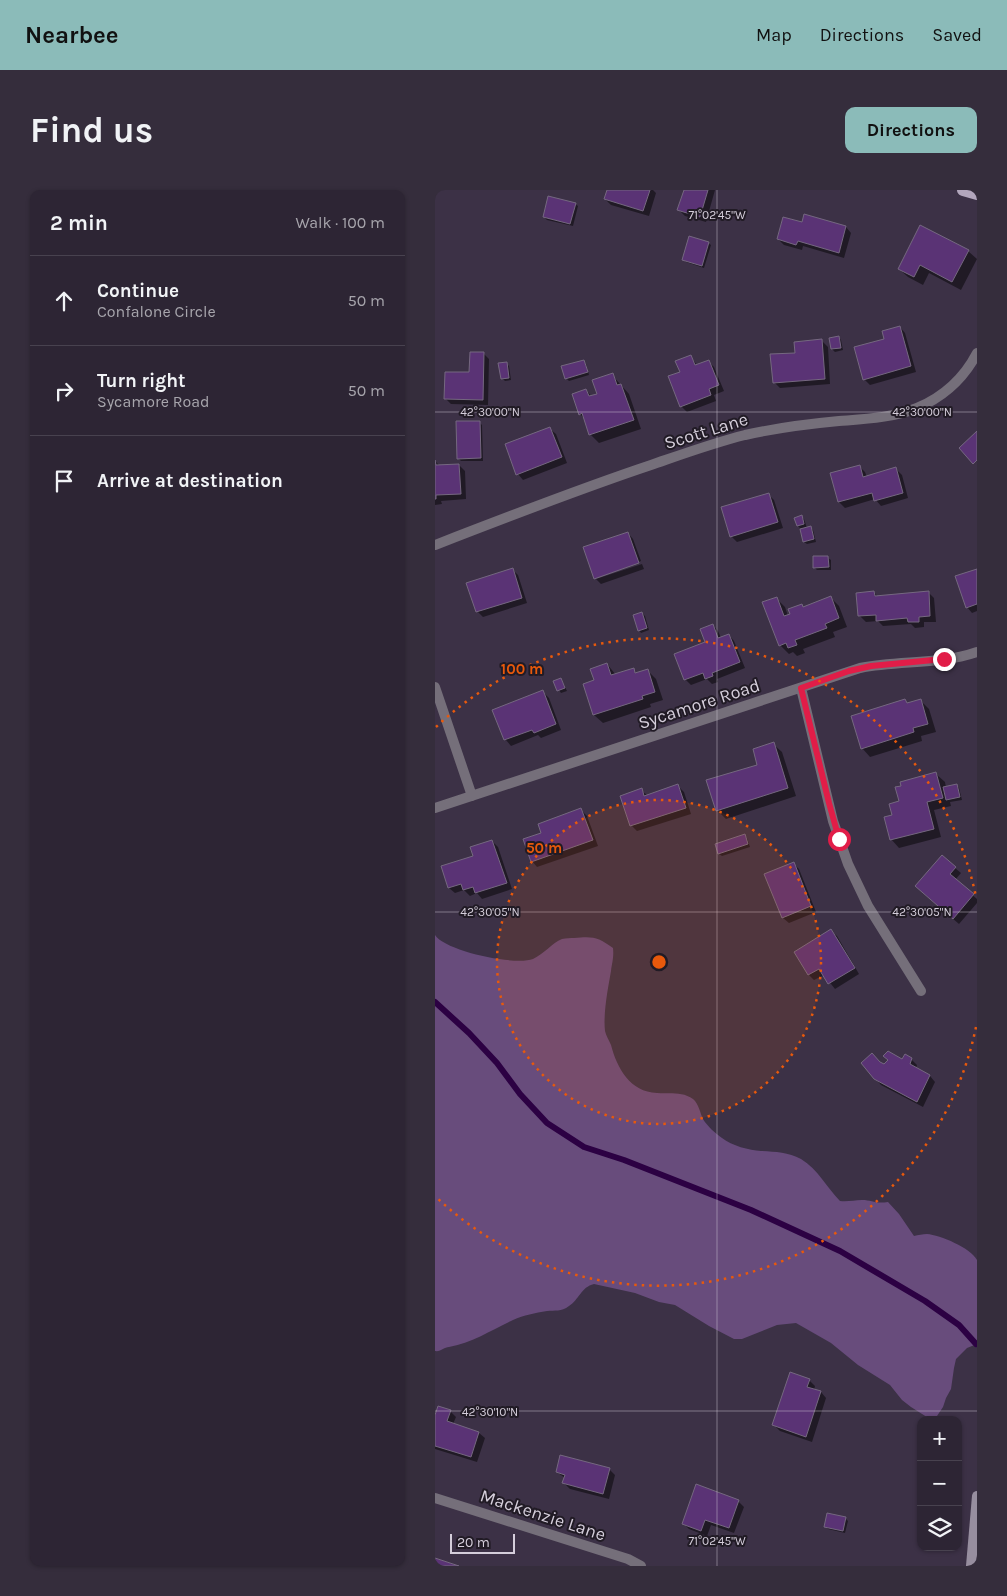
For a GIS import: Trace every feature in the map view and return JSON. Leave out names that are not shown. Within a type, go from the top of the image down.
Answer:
[{"type":"main road","points":[[963,190],[977,194]]},
{"type":"main road","points":[[971,1566],[977,1496]]},
{"type":"street","name":"Scott Lane","points":[[435,545],[623,475],[722,441],[787,427],[892,416],[918,408],[957,383],[971,365],[977,353]]},
{"type":"street","name":"Sycamore Road","points":[[435,808],[849,671],[871,666],[944,659],[977,652]]},
{"type":"street","points":[[435,687],[472,796]]},
{"type":"street","points":[[801,688],[833,821],[848,864],[868,906],[921,990]]},
{"type":"street","name":"Mackenzie Lane","points":[[435,1498],[628,1559],[641,1566]]},
{"type":"shaded area","points":[[435,935],[441,941],[481,956],[524,961],[533,959],[558,941],[564,939],[591,937],[603,942],[613,948],[613,960],[605,1009],[605,1031],[621,1070],[632,1083],[648,1092],[689,1096],[697,1103],[707,1124],[726,1141],[746,1149],[781,1153],[801,1159],[817,1173],[840,1201],[888,1202],[914,1236],[927,1234],[955,1243],[974,1255],[977,1260],[977,1344],[967,1348],[956,1359],[951,1389],[937,1416],[925,1416],[911,1407],[902,1400],[890,1385],[858,1365],[831,1343],[796,1323],[777,1325],[742,1339],[734,1339],[675,1305],[659,1302],[635,1293],[594,1284],[586,1288],[566,1308],[530,1314],[466,1342],[435,1351]]},
{"type":"building","points":[[607,190],[650,190],[643,211],[604,199]]},
{"type":"building","points":[[684,190],[708,190],[700,217],[677,210]]},
{"type":"building","points":[[548,196],[576,203],[570,224],[543,217]]},
{"type":"building","points":[[804,214],[846,226],[839,253],[798,241],[796,245],[777,239],[783,217],[802,222]]},
{"type":"building","points":[[920,225],[969,250],[952,282],[920,265],[914,277],[898,269]]},
{"type":"building","points":[[689,236],[709,242],[702,266],[682,260]]},
{"type":"building","points":[[900,326],[911,366],[863,380],[854,347],[884,339],[882,331]]},
{"type":"building","points":[[839,336],[841,348],[831,349],[829,338]]},
{"type":"building","points":[[822,339],[825,379],[773,383],[770,354],[795,353],[794,342]]},
{"type":"building","points":[[470,352],[484,352],[483,400],[444,399],[445,372],[469,372]]},
{"type":"building","points":[[691,355],[695,365],[709,360],[719,385],[709,389],[711,395],[680,407],[668,376],[680,372],[675,361]]},
{"type":"building","points":[[584,360],[588,372],[565,379],[561,366]]},
{"type":"building","points":[[507,362],[509,378],[501,379],[498,363]]},
{"type":"building","points":[[613,373],[617,385],[621,384],[634,420],[589,435],[582,413],[579,415],[572,394],[586,389],[589,396],[597,394],[592,380]]},
{"type":"building","points":[[456,421],[480,421],[481,458],[457,459]]},
{"type":"building","points":[[550,427],[562,457],[516,475],[505,444]]},
{"type":"building","points":[[977,431],[977,460],[973,464],[959,448]]},
{"type":"building","points":[[435,460],[436,465],[459,464],[461,494],[436,495],[435,499]]},
{"type":"building","points":[[860,465],[863,477],[896,467],[903,493],[874,501],[872,493],[838,502],[830,473]]},
{"type":"building","points":[[769,493],[778,522],[730,537],[721,507]]},
{"type":"building","points":[[802,515],[804,524],[797,526],[794,518]]},
{"type":"building","points":[[811,526],[814,539],[803,542],[800,529]]},
{"type":"building","points":[[628,532],[639,563],[594,579],[583,547]]},
{"type":"building","points":[[813,556],[828,556],[829,567],[813,568]]},
{"type":"building","points":[[513,568],[522,598],[476,612],[466,583]]},
{"type":"building","points":[[977,569],[977,604],[966,608],[955,576]]},
{"type":"building","points":[[874,591],[875,596],[929,591],[930,616],[919,617],[919,622],[908,622],[907,618],[876,621],[876,615],[858,616],[856,593]]},
{"type":"building","points":[[831,596],[839,618],[825,624],[827,628],[795,640],[797,645],[788,648],[786,643],[779,646],[762,602],[777,597],[784,616],[790,614],[788,609],[802,604],[803,607]]},
{"type":"building","points":[[642,612],[647,628],[638,631],[633,615]]},
{"type":"building","points":[[713,624],[718,638],[729,634],[740,662],[712,673],[713,676],[705,679],[703,673],[684,680],[674,654],[705,642],[700,629]]},
{"type":"building","points":[[607,663],[611,675],[634,668],[635,673],[648,669],[655,692],[642,696],[643,699],[593,715],[583,684],[594,680],[590,669]]},
{"type":"building","points":[[561,678],[565,688],[557,691],[553,681]]},
{"type":"building","points":[[543,690],[556,724],[534,733],[532,730],[504,740],[492,710]]},
{"type":"building","points":[[905,699],[907,703],[921,699],[928,724],[913,728],[914,732],[861,749],[851,716]]},
{"type":"building","points":[[774,742],[788,788],[716,811],[706,780],[757,765],[753,749]]},
{"type":"building","points":[[936,772],[943,798],[927,802],[934,829],[890,840],[884,817],[892,815],[889,804],[899,801],[895,787],[901,786],[900,782]]},
{"type":"building","points":[[678,784],[686,808],[630,826],[620,796],[642,788],[644,796]]},
{"type":"building","points":[[957,784],[960,797],[946,800],[943,787]]},
{"type":"building","points":[[581,808],[593,840],[531,862],[523,839],[541,833],[538,824]]},
{"type":"building","points":[[745,834],[748,844],[718,854],[715,844]]},
{"type":"building","points":[[492,840],[507,883],[475,893],[473,887],[463,890],[461,884],[448,888],[441,866],[473,856],[470,847]]},
{"type":"building","points":[[942,855],[956,867],[950,874],[974,894],[953,919],[915,886]]},
{"type":"building","points":[[794,862],[811,906],[782,918],[764,874]]},
{"type":"building","points":[[831,929],[855,968],[828,984],[819,969],[808,975],[794,952]]},
{"type":"building","points":[[888,1051],[902,1059],[905,1054],[912,1058],[910,1064],[930,1075],[917,1102],[874,1079],[861,1063],[872,1053],[884,1064],[888,1060],[883,1056]]},
{"type":"building","points":[[790,1372],[810,1379],[807,1387],[821,1391],[806,1437],[772,1425]]},
{"type":"building","points":[[438,1406],[451,1410],[447,1421],[479,1432],[471,1457],[435,1446],[435,1415]]},
{"type":"building","points":[[560,1455],[610,1468],[603,1494],[562,1483],[565,1475],[556,1472]]},
{"type":"building","points":[[696,1484],[739,1500],[729,1528],[705,1520],[701,1531],[682,1524]]},
{"type":"building","points":[[827,1513],[846,1517],[843,1531],[824,1527]]},
{"type":"building","points":[[435,1558],[459,1566],[435,1566]]},
{"type":"waterway","points":[[435,1002],[469,1033],[497,1063],[520,1094],[547,1123],[584,1147],[624,1160],[751,1210],[840,1251],[925,1301],[959,1325],[976,1344]]},
{"type":"route","points":[[839,839],[801,688],[860,668],[882,664],[944,659]]}]
